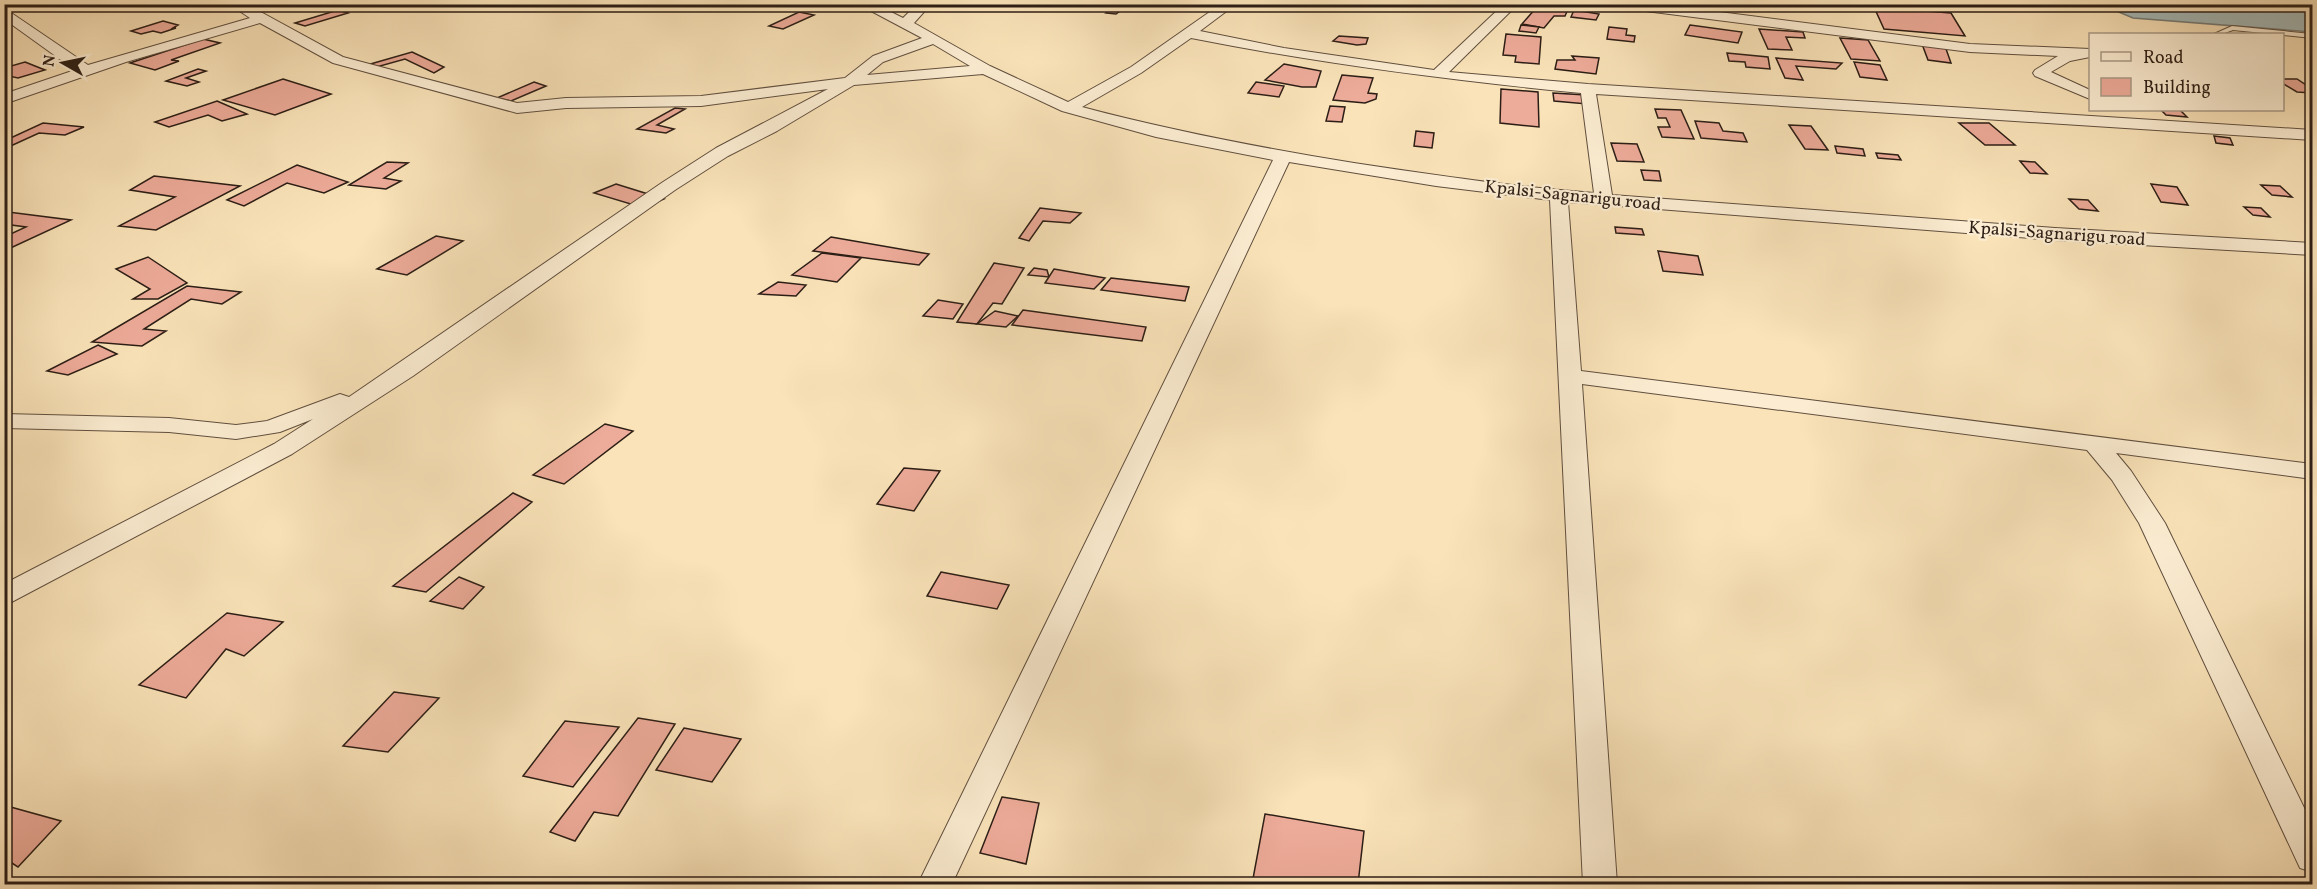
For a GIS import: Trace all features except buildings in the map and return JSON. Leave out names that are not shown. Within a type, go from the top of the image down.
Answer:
[{"type":"street","points":[[235,4],[260,20],[338,60],[511,108],[567,103],[701,101],[852,81],[985,69]]},
{"type":"street","name":"Kpalsi-Sagnarigu road","points":[[864,4],[935,39],[985,69],[1068,108],[1156,132],[1283,157],[1436,181],[1604,200],[2043,233],[2313,249]]},
{"type":"street","points":[[905,24],[925,4]]},
{"type":"street","points":[[1068,108],[1103,91],[1230,4]]},
{"type":"street","points":[[1437,75],[1512,4]]},
{"type":"street","points":[[1622,4],[1970,48],[2089,54]]},
{"type":"street","points":[[4,12],[86,71]]},
{"type":"street","points":[[4,99],[86,71],[260,20]]},
{"type":"street","points":[[1188,33],[1296,54],[1437,75],[1588,89],[2313,135]]},
{"type":"street","points":[[4,596],[144,520],[283,449],[387,383],[669,186],[722,152],[771,128],[852,81],[886,55],[935,39]]},
{"type":"street","points":[[1970,48],[2030,69],[2089,94]]},
{"type":"street","points":[[2030,69],[2066,57],[2089,54]]},
{"type":"street","points":[[1588,89],[1604,200]]},
{"type":"street","points":[[2123,111],[2154,125]]},
{"type":"street","points":[[935,885],[1283,157]]},
{"type":"street","points":[[1559,195],[1600,885]]},
{"type":"street","points":[[1569,376],[2313,471]]},
{"type":"street","points":[[4,421],[169,425],[236,432],[272,427],[387,383]]},
{"type":"street","points":[[2094,442],[2122,476],[2152,523],[2313,858]]},
{"type":"lane","points":[[2220,33],[2232,28],[2283,33]]},
{"type":"lane","points":[[2284,33],[2313,36]]},
{"type":"water","points":[[2112,4],[2312,5],[2312,32],[2133,18],[2109,8]]}]
